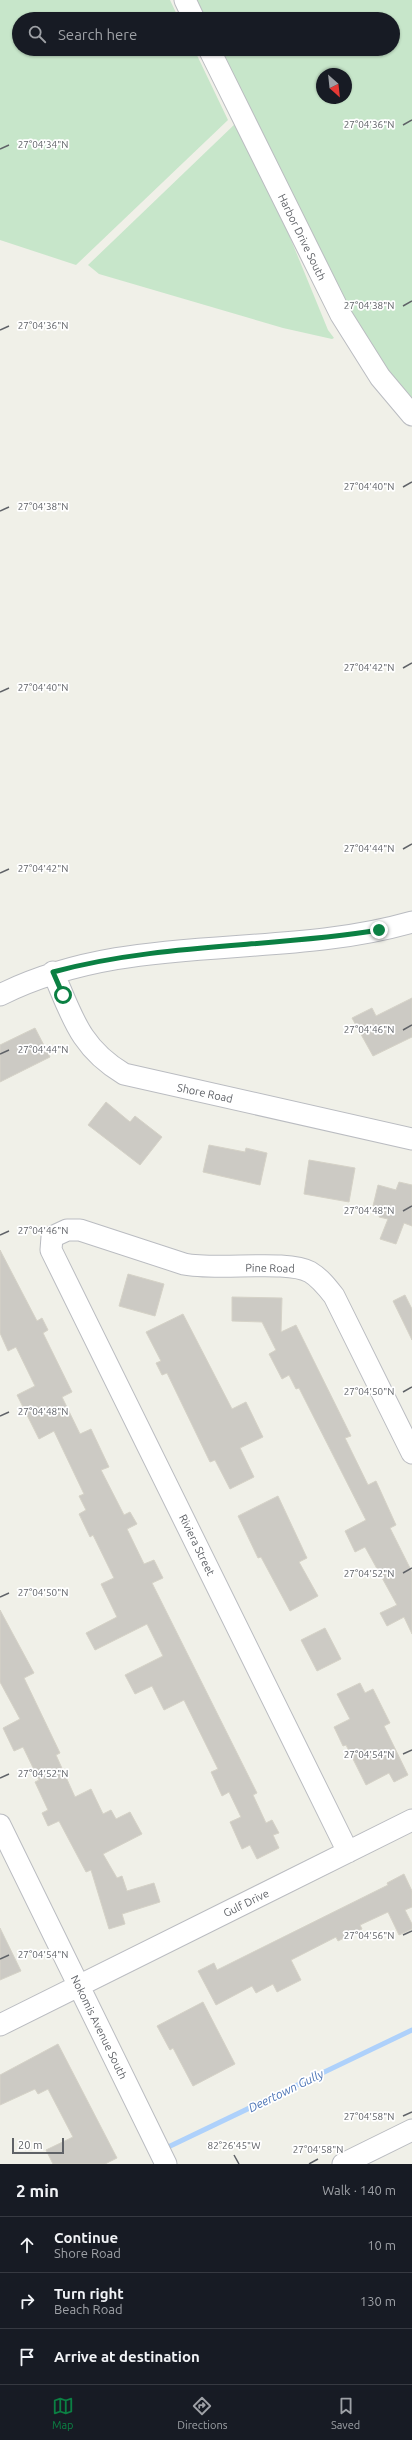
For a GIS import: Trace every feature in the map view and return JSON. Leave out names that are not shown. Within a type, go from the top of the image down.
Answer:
[{"type":"street","points":[[185,0],[191,12]]},
{"type":"street","name":"Harbor Drive South","points":[[212,56],[341,315],[380,377],[412,414]]},
{"type":"street","points":[[0,995],[53,972],[91,962],[133,955],[337,937],[379,930],[412,922]]},
{"type":"street","name":"Shore Road","points":[[53,972],[84,1040],[106,1063],[124,1074],[412,1139]]},
{"type":"street","name":"Pine Road","points":[[52,1237],[66,1230],[80,1230],[184,1264],[202,1268],[295,1266],[310,1272],[324,1283],[334,1296],[412,1452]]},
{"type":"street","name":"Riviera Street","points":[[52,1237],[52,1250],[348,1852]]},
{"type":"street","name":"Gulf Drive","points":[[0,2025],[412,1820]]},
{"type":"street","name":"Nokomis Avenue South","points":[[0,1825],[166,2164]]},
{"type":"street","points":[[343,2164],[412,2130]]},
{"type":"green space","points":[[0,0],[170,0],[176,12],[12,12],[12,56],[197,56],[228,120],[76,265],[0,240]]},
{"type":"green space","points":[[195,0],[412,0],[412,401],[398,386],[363,334],[223,56],[400,56],[400,12],[201,12]]},
{"type":"green space","points":[[236,123],[278,208],[328,330],[334,338],[332,339],[283,328],[99,274],[88,265]]},
{"type":"building","points":[[412,998],[412,1037],[373,1056],[352,1018],[372,1008],[376,1016]]},
{"type":"building","points":[[35,1028],[50,1057],[0,1082],[0,1045]]},
{"type":"building","points":[[106,1102],[130,1122],[135,1116],[162,1137],[140,1165],[88,1125]]},
{"type":"building","points":[[209,1145],[245,1152],[246,1148],[267,1153],[260,1185],[203,1172]]},
{"type":"building","points":[[309,1160],[355,1168],[349,1202],[304,1194]]},
{"type":"building","points":[[399,1182],[412,1185],[412,1226],[404,1223],[396,1244],[380,1239],[388,1219],[379,1217],[382,1208],[373,1206],[378,1185],[396,1190]]},
{"type":"building","points":[[0,1250],[37,1321],[42,1318],[48,1330],[43,1333],[72,1392],[62,1397],[80,1434],[91,1429],[109,1467],[101,1470],[124,1515],[130,1512],[137,1524],[127,1529],[144,1564],[154,1560],[163,1578],[152,1583],[257,1793],[253,1795],[266,1823],[272,1820],[279,1833],[273,1835],[279,1848],[257,1859],[250,1845],[242,1849],[230,1822],[241,1817],[229,1792],[222,1796],[211,1772],[218,1769],[184,1700],[164,1710],[152,1686],[135,1694],[125,1675],[163,1656],[147,1624],[95,1650],[86,1633],[117,1617],[101,1584],[114,1578],[93,1535],[90,1537],[79,1514],[86,1510],[79,1496],[84,1494],[54,1431],[39,1439],[17,1395],[35,1386],[16,1347],[8,1351],[0,1333]]},
{"type":"building","points":[[128,1274],[164,1284],[155,1316],[119,1306]]},
{"type":"building","points":[[405,1295],[412,1309],[412,1340],[393,1301]]},
{"type":"building","points":[[232,1297],[282,1298],[281,1332],[296,1325],[351,1436],[345,1438],[368,1485],[376,1481],[396,1525],[390,1528],[412,1572],[412,1634],[404,1617],[387,1626],[380,1613],[397,1605],[365,1547],[355,1552],[345,1531],[366,1520],[299,1388],[296,1389],[289,1375],[282,1379],[269,1354],[276,1350],[262,1322],[232,1321]]},
{"type":"building","points":[[183,1314],[232,1409],[246,1402],[263,1437],[240,1448],[254,1477],[230,1489],[215,1460],[210,1462],[167,1373],[162,1375],[156,1363],[161,1361],[146,1332]]},
{"type":"building","points":[[278,1496],[307,1558],[299,1562],[318,1596],[290,1611],[261,1557],[258,1558],[238,1516]]},
{"type":"building","points":[[0,1610],[34,1673],[24,1678],[60,1753],[56,1755],[75,1797],[91,1789],[103,1814],[111,1810],[116,1819],[130,1812],[142,1834],[103,1854],[117,1878],[122,1876],[127,1891],[154,1883],[160,1902],[122,1914],[125,1924],[109,1929],[91,1870],[86,1872],[59,1821],[48,1826],[42,1813],[48,1810],[35,1782],[39,1780],[23,1747],[14,1751],[3,1728],[20,1719],[0,1682]]},
{"type":"building","points":[[325,1628],[341,1659],[317,1671],[301,1640]]},
{"type":"building","points":[[360,1683],[365,1693],[373,1689],[390,1723],[384,1726],[408,1775],[394,1782],[389,1773],[366,1785],[346,1745],[343,1746],[334,1727],[350,1719],[337,1694]]},
{"type":"building","points":[[404,1874],[412,1891],[412,1907],[405,1910],[412,1924],[412,1929],[399,1935],[388,1912],[360,1925],[362,1929],[338,1941],[336,1937],[291,1960],[301,1980],[277,1992],[273,1984],[256,1993],[252,1986],[216,2005],[198,1971],[214,1963],[217,1970],[388,1885],[387,1883]]},
{"type":"building","points":[[0,1928],[21,1971],[0,1980]]},
{"type":"building","points":[[203,2002],[235,2064],[193,2086],[173,2048],[170,2050],[157,2026]]},
{"type":"building","points":[[58,2044],[117,2158],[105,2164],[53,2164],[46,2150],[73,2137],[48,2089],[38,2094],[35,2089],[0,2105],[0,2075]]},
{"type":"waterway","name":"Deertown Gully","points":[[164,2149],[412,2030]]},
{"type":"route","points":[[63,995],[53,972],[91,962],[140,954],[316,939],[379,930]]}]
